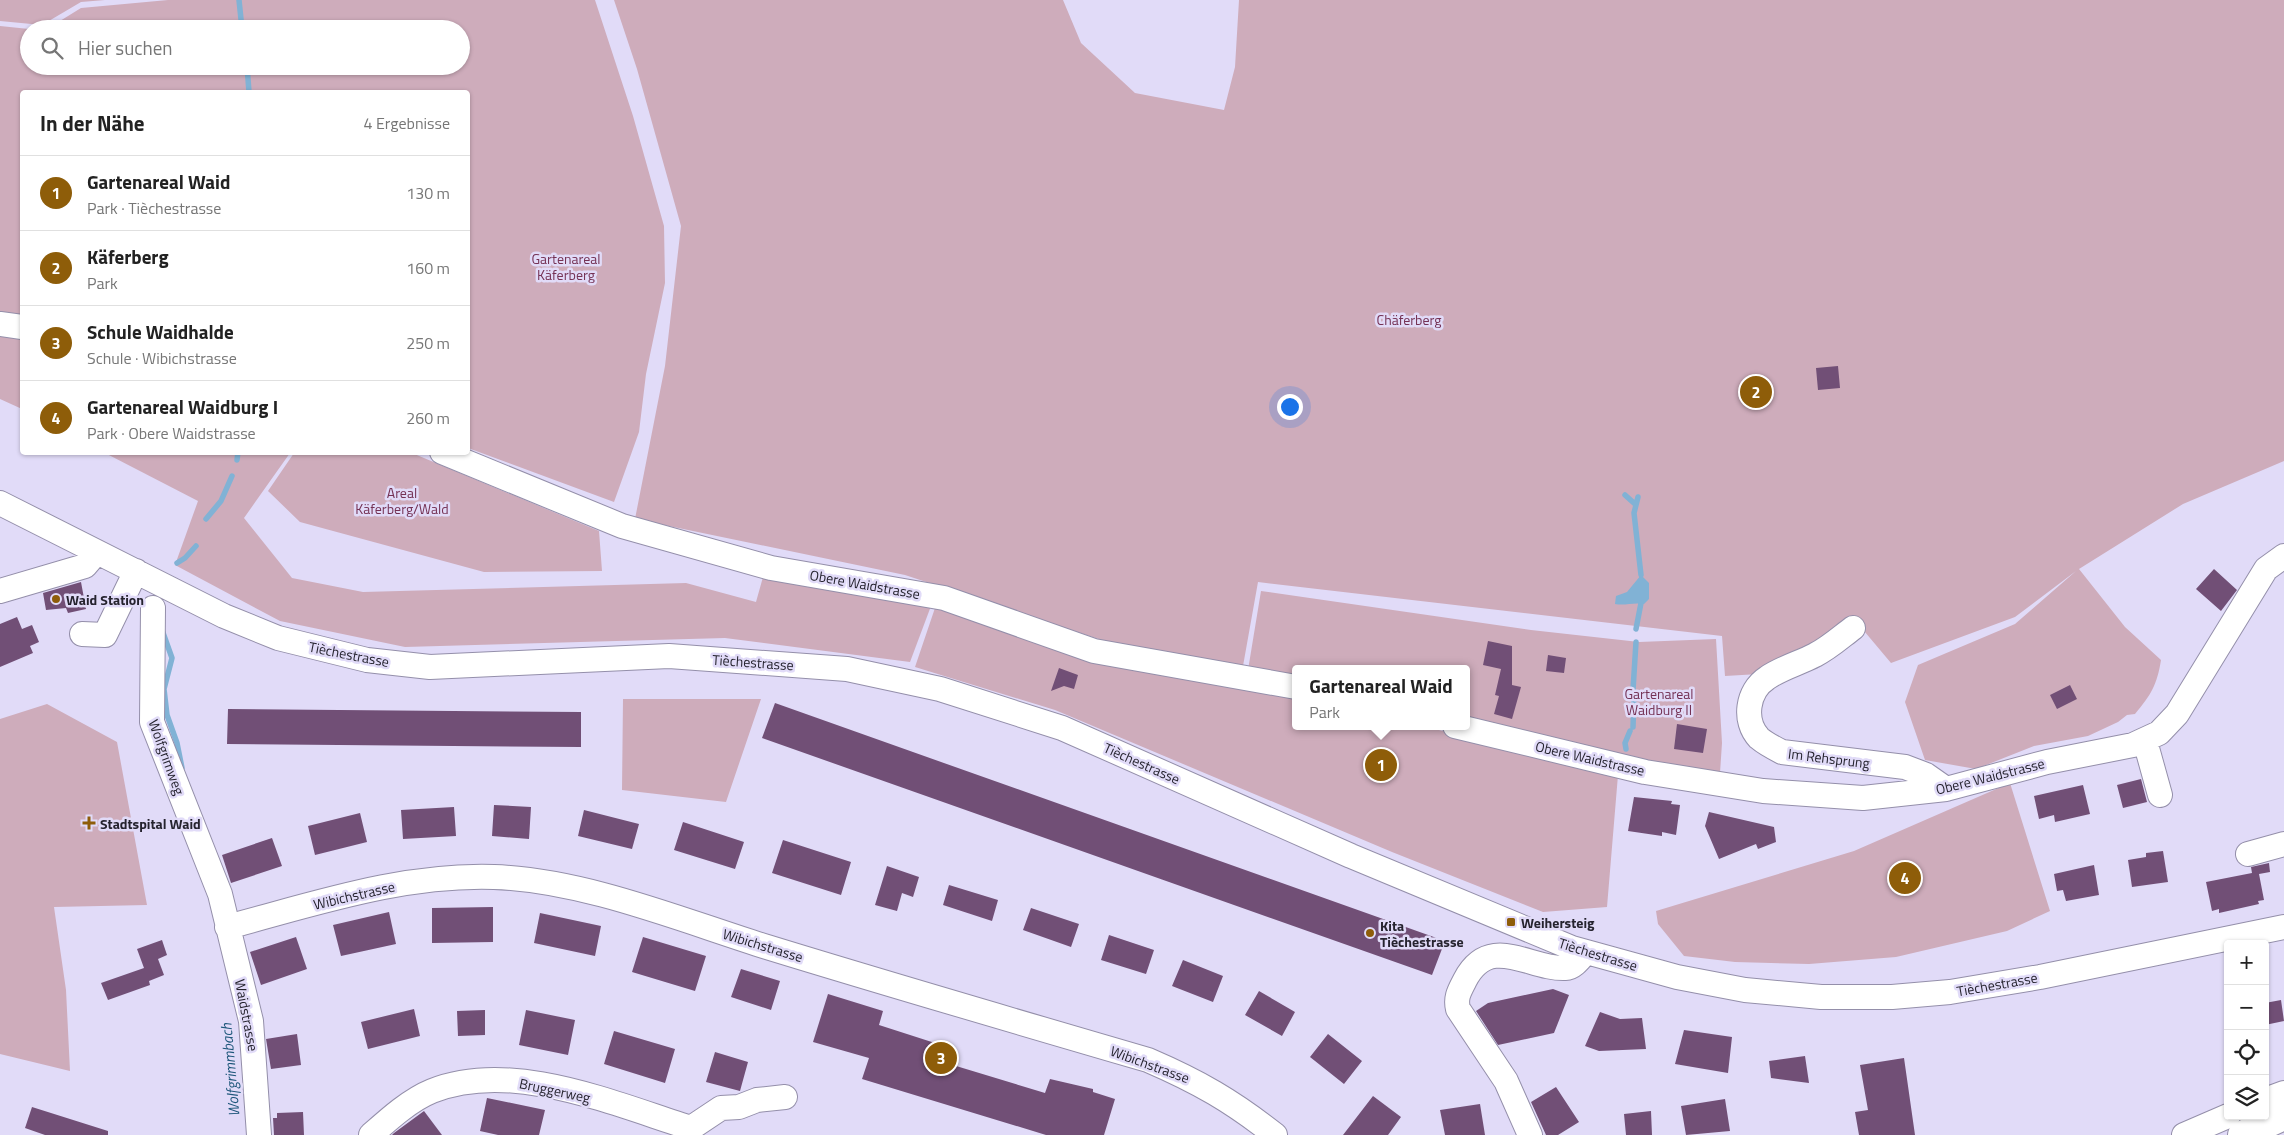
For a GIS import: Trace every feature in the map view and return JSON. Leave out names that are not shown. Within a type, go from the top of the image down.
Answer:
[{"type":"main road","points":[[2242,1135],[2284,1116]]},
{"type":"street","points":[[0,324],[20,327]]},
{"type":"street","name":"Obere Waidstrasse","points":[[449,455],[622,526],[771,568],[944,598],[1094,650],[1292,686]]},
{"type":"street","name":"Tièchestrasse","points":[[0,503],[224,616],[278,638],[367,660],[430,667],[669,656],[847,669],[940,689],[1062,728],[1334,848],[1487,910],[1525,929],[1586,952],[1677,977],[1745,990],[1822,997],[1892,997],[1950,992],[2040,977],[2284,927]]},
{"type":"street","points":[[0,591],[85,566],[97,552]]},
{"type":"street","name":"Obere Waidstrasse","points":[[1470,730],[1644,772],[1762,790],[1814,796],[1863,798],[1946,789],[2047,762],[2145,741],[2158,733],[2177,714],[2266,569],[2284,556]]},
{"type":"street","points":[[82,634],[105,635],[136,571]]},
{"type":"street","name":"Wolfgrimweg","points":[[153,608],[152,722],[220,894],[227,927]]},
{"type":"street","name":"Im Rehsprung","points":[[1853,628],[1817,654],[1767,678],[1757,686],[1751,696],[1749,710],[1751,726],[1760,739],[1782,752],[1905,767],[1926,775],[1946,789]]},
{"type":"street","points":[[2145,741],[2160,795]]},
{"type":"street","points":[[2248,854],[2284,844]]},
{"type":"street","name":"Wibichstrasse","points":[[227,927],[375,888],[436,879],[495,877],[552,883],[609,898],[825,965],[1148,1060],[1196,1081],[1238,1105],[1276,1135]]},
{"type":"street","name":"Waidstrasse","points":[[227,927],[251,1021],[259,1135]]},
{"type":"street","points":[[1530,1135],[1506,1081],[1458,1009],[1456,1001],[1468,974],[1480,961],[1490,956],[1524,959],[1565,969],[1574,965],[1586,952]]},
{"type":"street","name":"Bruggerweg","points":[[371,1135],[397,1113],[432,1091],[479,1079],[530,1083],[576,1093],[691,1128],[721,1108],[739,1107],[756,1100],[785,1097]]},
{"type":"street","points":[[2269,1099],[2284,1093]]},
{"type":"street","points":[[2184,1135],[2224,1118]]},
{"type":"green space","points":[[0,0],[105,0],[81,2],[50,20],[20,20],[20,23],[0,21]]},
{"type":"green space","name":"Gartenareal Käferberg","points":[[168,0],[595,0],[633,116],[664,226],[665,283],[646,374],[639,432],[614,502],[470,449],[470,90],[20,90],[20,316],[0,312],[0,26],[20,28],[20,75],[470,75],[470,20],[62,20],[81,8]]},
{"type":"green space","name":"Chäferberg","points":[[614,0],[1063,0],[1081,43],[1135,93],[1224,110],[1235,67],[1239,0],[2284,0],[2284,461],[2183,504],[2079,569],[2125,627],[2161,660],[2152,689],[2135,714],[2127,715],[2118,722],[2088,736],[2034,746],[1976,769],[1925,760],[1905,702],[1918,665],[2015,624],[2076,571],[2015,617],[1891,663],[1854,619],[1759,674],[1725,676],[1722,636],[1258,582],[1243,666],[1120,646],[905,575],[635,519],[665,366],[681,226],[637,69]]},
{"type":"green space","points":[[0,335],[20,338],[20,408],[0,399]]},
{"type":"green space","points":[[109,455],[289,455],[244,518],[292,578],[363,592],[686,583],[756,602],[763,577],[931,606],[910,662],[725,638],[405,647],[280,621],[175,565],[198,501]]},
{"type":"green space","name":"Areal Käferberg/Wald","points":[[293,455],[417,455],[599,531],[602,571],[484,572],[300,522],[268,491]]},
{"type":"green space","name":"Gartenareal Waidburg II","points":[[1261,591],[1531,630],[1639,642],[1716,639],[1722,743],[1720,773],[1620,755],[1470,722],[1470,665],[1292,665],[1292,679],[1248,670]]},
{"type":"green space","points":[[936,605],[1292,695],[1292,730],[1439,730],[1618,775],[1607,907],[1543,912],[1392,852],[1055,710],[915,667]]},
{"type":"green space","points":[[623,699],[761,699],[726,802],[622,790]]},
{"type":"green space","points":[[47,704],[117,742],[147,905],[54,907],[66,990],[70,1071],[0,1054],[0,719]]},
{"type":"green space","points":[[2010,783],[2050,911],[2007,931],[1896,957],[1809,964],[1735,962],[1684,956],[1658,924],[1656,911],[1854,851]]},
{"type":"water","points":[[1641,575],[1649,583],[1649,599],[1644,604],[1615,604],[1616,596],[1627,592]]},
{"type":"building","points":[[1838,366],[1840,388],[1818,390],[1816,368]]},
{"type":"building","points":[[2214,569],[2237,590],[2221,611],[2196,589]]},
{"type":"building","points":[[81,582],[86,609],[68,613],[66,608],[46,610],[43,593]]},
{"type":"building","points":[[17,617],[22,629],[32,625],[39,642],[30,646],[33,653],[0,667],[0,624]]},
{"type":"building","points":[[1488,641],[1512,646],[1512,685],[1521,687],[1512,719],[1494,714],[1499,696],[1495,695],[1501,669],[1483,665]]},
{"type":"building","points":[[1548,655],[1566,658],[1564,673],[1546,671]]},
{"type":"building","points":[[1059,668],[1078,675],[1074,689],[1064,686],[1051,691]]},
{"type":"building","points":[[2070,685],[2077,699],[2057,709],[2050,695]]},
{"type":"building","points":[[775,703],[1445,941],[1432,975],[762,738]]},
{"type":"building","points":[[228,709],[581,712],[581,747],[227,744]]},
{"type":"building","points":[[1677,724],[1707,729],[1703,753],[1674,749]]},
{"type":"building","points":[[2141,779],[2147,802],[2123,808],[2117,785]]},
{"type":"building","points":[[2083,785],[2090,814],[2055,822],[2054,815],[2039,819],[2034,796]]},
{"type":"building","points":[[1634,797],[1672,801],[1671,804],[1680,805],[1676,835],[1662,832],[1662,836],[1628,831]]},
{"type":"building","points":[[494,805],[531,807],[529,839],[492,836]]},
{"type":"building","points":[[454,807],[456,836],[403,839],[401,810]]},
{"type":"building","points":[[584,810],[639,824],[632,849],[578,836]]},
{"type":"building","points":[[1709,812],[1774,827],[1776,842],[1758,849],[1756,844],[1719,859],[1705,826]]},
{"type":"building","points":[[360,813],[367,842],[315,855],[308,826]]},
{"type":"building","points":[[683,822],[744,842],[735,869],[674,850]]},
{"type":"building","points":[[272,838],[282,866],[231,883],[222,855]]},
{"type":"building","points":[[783,840],[851,862],[841,895],[772,873]]},
{"type":"building","points":[[2163,851],[2168,882],[2132,887],[2128,860],[2146,857],[2146,853]]},
{"type":"building","points":[[2269,863],[2270,872],[2259,874],[2264,900],[2258,901],[2259,904],[2219,913],[2219,909],[2212,911],[2206,882],[2252,873],[2251,867]]},
{"type":"building","points":[[2094,865],[2099,895],[2066,901],[2063,890],[2057,891],[2054,874]]},
{"type":"building","points":[[887,866],[919,877],[913,897],[902,893],[897,911],[875,905]]},
{"type":"building","points":[[949,885],[998,900],[992,921],[943,905]]},
{"type":"building","points":[[493,907],[493,942],[432,943],[432,908]]},
{"type":"building","points":[[1031,908],[1079,924],[1071,947],[1023,930]]},
{"type":"building","points":[[389,912],[396,944],[341,956],[333,925]]},
{"type":"building","points":[[540,913],[601,926],[595,956],[534,943]]},
{"type":"building","points":[[1109,935],[1154,950],[1146,974],[1101,960]]},
{"type":"building","points":[[296,937],[307,969],[261,985],[250,952]]},
{"type":"building","points":[[643,937],[706,956],[695,991],[632,972]]},
{"type":"building","points":[[162,940],[167,955],[158,959],[164,975],[149,981],[150,985],[108,1000],[101,983],[144,968],[137,949]]},
{"type":"building","points":[[1183,960],[1223,976],[1213,1002],[1172,986]]},
{"type":"building","points":[[741,969],[780,981],[771,1010],[731,997]]},
{"type":"building","points":[[1553,989],[1569,995],[1554,1033],[1498,1045],[1476,1011],[1488,1003]]},
{"type":"building","points":[[1259,991],[1295,1012],[1282,1036],[1245,1015]]},
{"type":"building","points":[[828,994],[883,1011],[879,1025],[938,1044],[933,1059],[1045,1093],[1050,1079],[1093,1089],[1093,1092],[1115,1099],[1104,1135],[1046,1135],[862,1079],[869,1058],[813,1042]]},
{"type":"building","points":[[2281,1000],[2284,1021],[2269,1024],[2269,1002]]},
{"type":"building","points":[[414,1009],[420,1036],[368,1049],[361,1022]]},
{"type":"building","points":[[485,1010],[485,1035],[458,1036],[457,1011]]},
{"type":"building","points":[[526,1010],[575,1020],[568,1055],[519,1045]]},
{"type":"building","points":[[1600,1012],[1620,1019],[1642,1018],[1646,1049],[1599,1051],[1585,1046]]},
{"type":"building","points":[[1684,1030],[1732,1037],[1728,1073],[1675,1064]]},
{"type":"building","points":[[614,1031],[675,1049],[665,1083],[604,1064]]},
{"type":"building","points":[[297,1034],[301,1065],[271,1069],[266,1039]]},
{"type":"building","points":[[1328,1034],[1362,1061],[1344,1084],[1310,1057]]},
{"type":"building","points":[[715,1052],[748,1062],[740,1091],[706,1082]]},
{"type":"building","points":[[1805,1056],[1809,1083],[1771,1078],[1769,1061]]},
{"type":"building","points":[[1904,1058],[1915,1135],[1859,1135],[1855,1112],[1868,1110],[1860,1065]]},
{"type":"building","points":[[1556,1087],[1579,1122],[1558,1135],[1546,1135],[1531,1102]]},
{"type":"building","points":[[1373,1096],[1401,1117],[1388,1135],[1343,1135]]},
{"type":"building","points":[[487,1098],[545,1110],[539,1135],[498,1135],[480,1131]]},
{"type":"building","points":[[1725,1099],[1730,1131],[1686,1135],[1681,1106]]},
{"type":"building","points":[[1480,1104],[1485,1135],[1445,1135],[1440,1110]]},
{"type":"building","points":[[32,1107],[108,1131],[108,1135],[45,1135],[25,1128]]},
{"type":"building","points":[[424,1111],[442,1135],[392,1135],[394,1133]]},
{"type":"building","points":[[1651,1111],[1652,1135],[1626,1135],[1624,1114]]},
{"type":"building","points":[[303,1112],[304,1135],[274,1135],[273,1118],[277,1118],[277,1113]]},
{"type":"waterway","points":[[239,0],[241,20]]},
{"type":"waterway","points":[[248,75],[249,90]]},
{"type":"waterway","name":"Wolfgrimmbach","points":[[237,460],[238,455]]},
{"type":"waterway","name":"Wolfgrimmbach","points":[[206,519],[221,501],[232,476]]},
{"type":"waterway","points":[[1625,495],[1635,504]]},
{"type":"waterway","points":[[1638,497],[1634,513],[1641,575]]},
{"type":"waterway","name":"Wolfgrimmbach","points":[[177,563],[185,558],[196,546]]},
{"type":"waterway","points":[[1636,629],[1641,603]]},
{"type":"waterway","name":"Wolfgrimmbach","points":[[162,630],[172,658],[164,689],[167,715],[177,743],[182,768]]},
{"type":"waterway","points":[[1633,690],[1636,642]]},
{"type":"waterway","points":[[1633,727],[1634,695]]},
{"type":"waterway","points":[[1626,749],[1625,743],[1630,731]]},
{"type":"place","name":"Käferberg","points":[[1756,392]]},
{"type":"place","name":"Waid Station","points":[[56,599]]},
{"type":"place","name":"Gartenareal Waid","points":[[1381,765]]},
{"type":"place","name":"Stadtspital Waid","points":[[89,823]]},
{"type":"place","name":"Gartenareal Waidburg I","points":[[1905,878]]},
{"type":"place","name":"Weihersteig","points":[[1511,922]]},
{"type":"place","name":"Kita Tièchestrasse","points":[[1370,933]]},
{"type":"place","name":"Schule Waidhalde","points":[[941,1058]]}]
